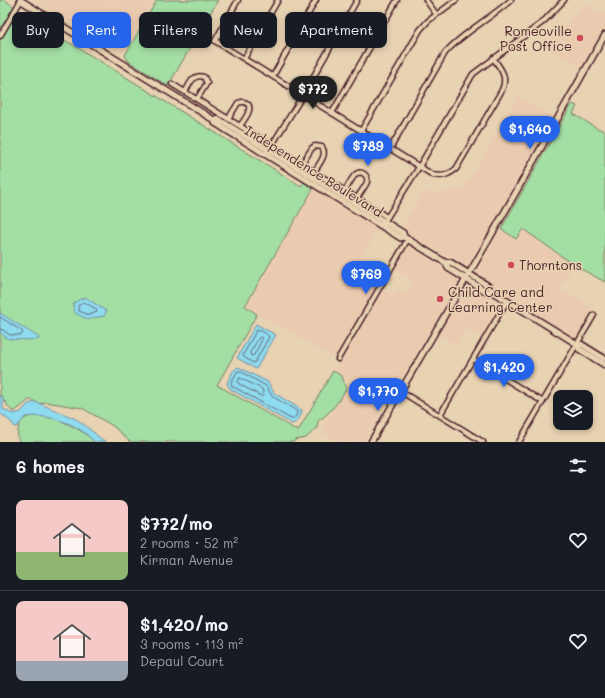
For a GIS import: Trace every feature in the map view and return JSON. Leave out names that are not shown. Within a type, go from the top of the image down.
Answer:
[{"type":"main road","name":"Independence Boulevard","points":[[20,0],[214,120],[215,123],[268,150],[385,222],[401,238],[406,238],[446,263],[448,268],[467,276],[487,292],[491,291],[577,344],[581,344],[605,359]]},
{"type":"main road","points":[[371,442],[495,230],[605,35]]},
{"type":"main road","name":"Independence Boulevard","points":[[577,344],[579,349],[605,365]]},
{"type":"street","points":[[0,36],[20,0]]},
{"type":"street","points":[[238,0],[215,41],[433,175],[441,176],[449,174],[456,169],[504,86],[504,73],[493,58]]},
{"type":"street","points":[[244,59],[278,0]]},
{"type":"street","points":[[273,76],[316,0]]},
{"type":"street","points":[[268,150],[303,95],[357,0]]},
{"type":"street","points":[[332,113],[397,0]]},
{"type":"street","points":[[426,0],[436,14]]},
{"type":"street","points":[[361,131],[413,40],[436,14],[456,0]]},
{"type":"street","points":[[390,149],[448,50],[511,0]]},
{"type":"street","points":[[172,84],[240,126],[268,150],[302,164],[357,198],[385,222],[419,167],[470,78],[476,71],[548,18],[564,0]]},
{"type":"street","points":[[185,92],[194,78],[199,75],[204,77],[207,83],[197,99]]},
{"type":"street","points":[[228,119],[238,103],[246,103],[249,110],[240,126]]},
{"type":"street","points":[[302,164],[312,148],[315,146],[322,147],[324,150],[324,156],[314,172]]},
{"type":"street","points":[[345,191],[355,174],[362,172],[366,175],[367,179],[357,198]]},
{"type":"street","points":[[338,359],[406,238]]},
{"type":"street","points":[[440,415],[507,301]]},
{"type":"street","points":[[519,442],[594,315]]},
{"type":"street","points":[[473,360],[542,402]]},
{"type":"street","points":[[400,391],[483,442]]},
{"type":"shaded area","points":[[35,0],[154,0],[147,12],[139,12],[139,25],[131,38],[131,12],[72,12],[72,23],[64,18],[64,12],[55,12]]},
{"type":"shaded area","points":[[584,3],[605,15],[605,27],[582,67],[542,46],[568,24]]},
{"type":"shaded area","points":[[114,48],[125,48],[122,53]]},
{"type":"shaded area","points":[[518,96],[553,117],[467,269],[401,229],[425,191],[436,193],[458,191],[472,177]]},
{"type":"shaded area","points":[[313,189],[378,228],[353,273],[394,297],[399,291],[404,295],[413,280],[393,268],[407,244],[462,278],[363,442],[340,442],[321,431],[351,381],[333,371],[339,361],[245,306]]},
{"type":"shaded area","points":[[501,229],[515,239],[522,229],[574,265],[559,288],[595,310],[577,339],[475,276],[476,271]]},
{"type":"shaded area","points":[[468,283],[506,306],[486,340],[466,328],[456,345],[439,334]]},
{"type":"green space","points":[[0,0],[5,0],[21,12],[12,12],[12,48],[64,48],[64,40],[72,44],[72,48],[78,48],[100,61],[301,186],[304,182],[313,189],[245,306],[257,314],[217,385],[298,431],[333,371],[342,376],[346,389],[330,411],[318,421],[317,428],[306,438],[295,440],[294,442],[130,442],[113,426],[82,408],[46,402],[39,404],[33,400],[29,400],[14,412],[8,407],[6,402],[3,401],[2,396],[0,396]]},
{"type":"green space","points":[[157,0],[218,0],[211,12],[150,12]]},
{"type":"green space","points":[[139,31],[139,48],[190,48],[168,86],[128,61],[125,55],[129,48],[131,48],[131,45]]},
{"type":"green space","points":[[572,104],[577,106],[573,114],[596,128],[605,131],[605,282],[574,265],[523,229],[516,239],[501,229]]},
{"type":"green space","points":[[31,416],[49,417],[64,422],[84,433],[94,442],[20,442],[18,440],[19,425],[23,419]]},
{"type":"water","points":[[85,297],[106,311],[104,316],[89,320],[75,313],[73,305],[75,302]]},
{"type":"water","points":[[0,313],[39,339],[15,340],[9,339],[0,333]]},
{"type":"water","points":[[256,324],[276,335],[256,369],[237,358]]},
{"type":"water","points":[[238,367],[268,382],[274,393],[302,410],[297,420],[292,424],[230,389],[227,383],[233,371]]},
{"type":"water","points":[[0,396],[3,397],[3,409],[13,414],[21,412],[28,404],[36,402],[76,419],[106,442],[94,442],[72,425],[53,418],[34,416],[25,417],[18,426],[15,427],[0,413]]},
{"type":"place","name":"Romeoville Post Office","points":[[580,38]]},
{"type":"place","name":"Thorntons","points":[[511,265]]},
{"type":"place","name":"Child Care and Learning Center","points":[[440,299]]}]
